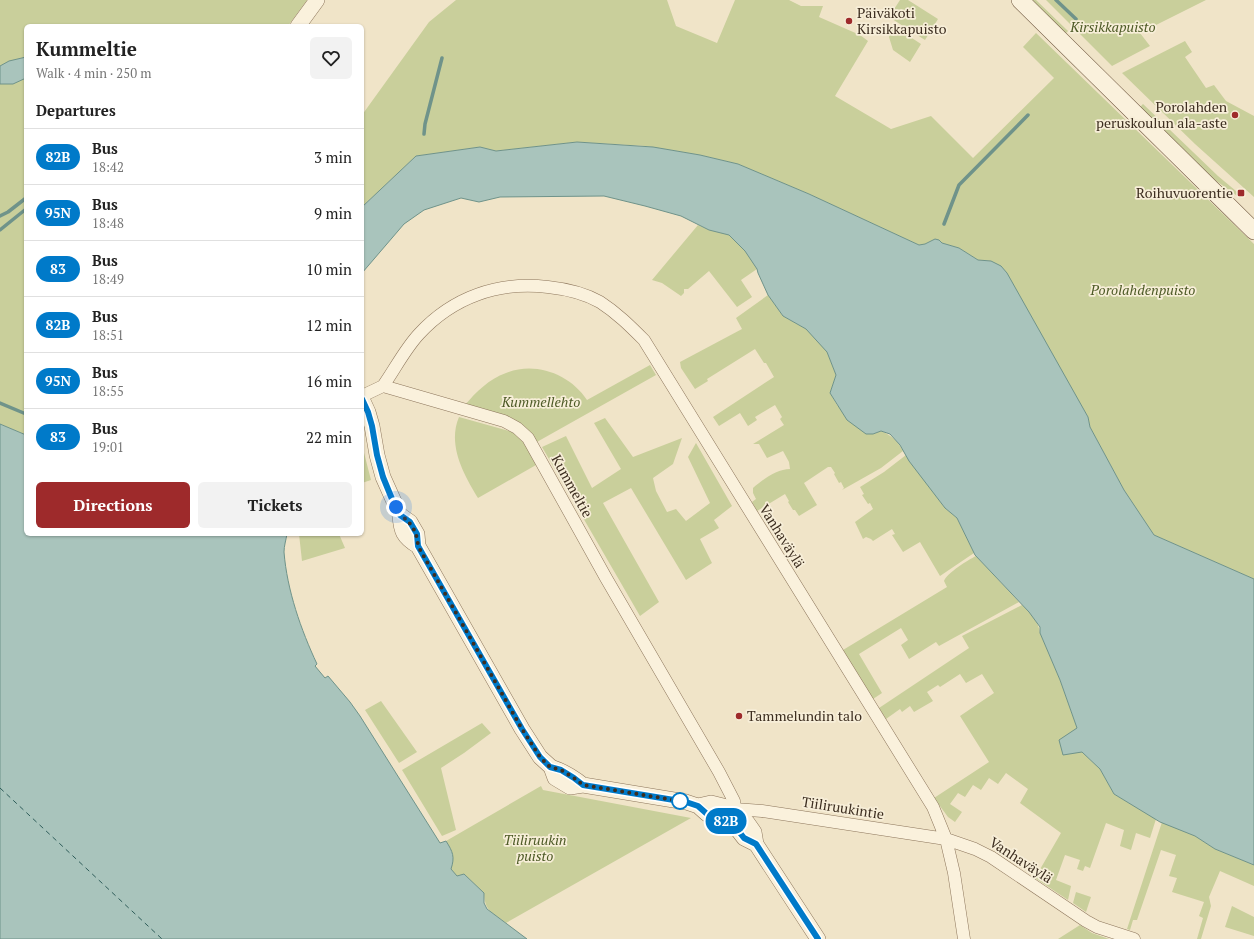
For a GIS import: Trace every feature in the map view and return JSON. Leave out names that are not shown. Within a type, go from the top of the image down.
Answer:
[{"type":"main road","points":[[1020,0],[1254,231]]},
{"type":"street","points":[[299,24],[317,0]]},
{"type":"street","name":"Vanhaväylä","points":[[383,386],[407,349],[432,321],[454,305],[480,293],[493,289],[531,286],[573,290],[599,302],[624,319],[644,340],[929,802],[946,839],[975,849],[991,857],[1097,927],[1134,939]]},
{"type":"street","points":[[364,397],[383,386]]},
{"type":"street","name":"Kummeltie","points":[[383,386],[504,421],[517,428],[528,438],[602,571],[719,772],[734,800],[731,816]]},
{"type":"street","points":[[364,403],[372,426],[377,455],[383,477],[400,515],[410,522],[417,534],[418,546],[525,734],[540,757],[550,767],[555,778],[570,787],[583,785],[686,802],[698,806],[707,814],[731,816],[737,829],[744,838],[756,844],[818,939]]},
{"type":"street","name":"Tiiliruukintie","points":[[731,816],[762,811],[946,839]]},
{"type":"street","points":[[946,839],[954,873],[964,939]]},
{"type":"green space","points":[[0,0],[307,0],[289,24],[24,24],[24,434],[0,424]]},
{"type":"green space","name":"Porolahdenpuisto","points":[[456,0],[667,0],[676,26],[717,43],[735,0],[789,0],[801,6],[823,6],[819,17],[860,35],[868,41],[835,96],[891,129],[931,116],[973,158],[1054,78],[1023,47],[1036,33],[1254,244],[1254,579],[1154,535],[1124,490],[1090,427],[1088,417],[991,261],[978,260],[959,248],[942,243],[935,239],[919,245],[809,194],[738,164],[700,155],[646,146],[577,142],[496,151],[480,147],[416,156],[364,205],[364,112],[429,22]]},
{"type":"green space","points":[[900,0],[908,0],[938,19],[925,40],[889,17]]},
{"type":"green space","points":[[1031,0],[1036,0],[1068,31],[1065,34]]},
{"type":"green space","name":"Kirsikkapuisto","points":[[1046,0],[1206,0],[1140,33],[1150,46],[1112,66]]},
{"type":"green space","points":[[892,25],[921,44],[910,62],[893,50],[889,37]]},
{"type":"green space","points":[[1185,41],[1192,52],[1185,57],[1206,88],[1214,85],[1226,101],[1254,116],[1254,197],[1195,144],[1122,73]]},
{"type":"green space","points":[[1143,104],[1218,176],[1242,196],[1240,198],[1215,180],[1140,107]]},
{"type":"green space","points":[[698,225],[709,230],[730,235],[745,251],[757,269],[741,280],[752,297],[737,307],[709,271],[688,289],[684,289],[684,293],[681,296],[662,283],[652,280]]},
{"type":"green space","points":[[768,295],[783,316],[806,329],[809,324],[827,352],[836,375],[830,393],[837,405],[873,434],[881,431],[891,436],[899,444],[903,451],[881,468],[842,490],[844,488],[841,482],[839,483],[831,467],[828,467],[804,483],[817,505],[799,516],[795,510],[793,510],[785,494],[757,511],[752,502],[756,499],[753,493],[753,488],[765,478],[785,469],[790,469],[789,462],[783,451],[767,458],[759,444],[753,444],[784,425],[780,419],[782,417],[775,405],[755,417],[757,420],[748,426],[740,413],[719,426],[713,417],[774,377],[766,363],[764,363],[755,349],[707,379],[708,381],[695,389],[681,368],[680,362],[742,329],[736,318]]},
{"type":"green space","name":"Kummellehto","points":[[650,365],[656,375],[535,443],[465,405],[488,382],[506,373],[517,370],[528,368],[551,372],[571,383],[587,400]]},
{"type":"green space","name":"Kummellehto","points":[[459,417],[513,432],[525,443],[536,465],[478,498],[467,480],[456,449],[455,438]]},
{"type":"green space","points":[[605,418],[633,457],[682,438],[673,464],[653,478],[656,491],[667,512],[676,509],[686,521],[710,503],[688,457],[696,443],[732,506],[714,520],[719,528],[700,539],[712,563],[686,580],[631,488],[603,503],[659,602],[640,616],[542,447],[566,436],[592,488],[621,469],[594,423]]},
{"type":"green space","points":[[364,453],[371,480],[364,482]]},
{"type":"green space","points":[[906,455],[945,508],[957,518],[974,553],[940,576],[920,542],[903,552],[892,535],[895,534],[892,529],[873,541],[866,537],[863,539],[855,522],[873,509],[870,503],[868,504],[862,495],[864,494],[860,487],[884,472]]},
{"type":"green space","points":[[299,536],[340,536],[345,548],[302,561]]},
{"type":"green space","points":[[976,556],[1019,602],[939,646],[936,642],[909,659],[901,645],[908,640],[901,628],[859,654],[882,693],[873,699],[843,650],[947,587],[944,581],[949,574]]},
{"type":"green space","points":[[1022,605],[1031,614],[1038,625],[1077,728],[1082,752],[1100,769],[1114,794],[1156,819],[1150,838],[1136,833],[1131,850],[1120,846],[1124,830],[1106,823],[1090,868],[1085,866],[1083,871],[1077,869],[1080,860],[1065,855],[1056,880],[1071,886],[1068,900],[1035,878],[1061,833],[1020,803],[1028,789],[1006,773],[998,784],[989,778],[981,790],[973,785],[965,797],[958,793],[950,804],[962,812],[955,822],[948,817],[934,798],[989,762],[960,716],[994,693],[982,674],[966,683],[960,674],[940,687],[938,685],[927,692],[933,701],[914,712],[910,706],[902,712],[900,709],[886,719],[879,708],[969,648],[962,636]]},
{"type":"green space","points":[[381,701],[417,752],[399,763],[365,710]]},
{"type":"green space","points":[[482,723],[491,733],[441,768],[456,830],[442,836],[402,770]]},
{"type":"green space","name":"Tiiliruukin puisto","points":[[541,786],[543,790],[691,818],[506,923],[490,911],[486,904],[484,893],[464,874],[457,877],[451,869],[446,841]]},
{"type":"green space","points":[[1162,822],[1195,836],[1215,849],[1254,865],[1254,886],[1220,871],[1209,897],[1211,906],[1201,939],[1197,939],[1203,918],[1199,916],[1204,902],[1172,892],[1177,878],[1169,876],[1176,855],[1161,850],[1137,920],[1133,920],[1130,930],[1127,929]]},
{"type":"green space","points":[[1076,892],[1091,897],[1086,912],[1073,903]]},
{"type":"green space","points":[[1232,906],[1254,917],[1254,936],[1225,927]]},
{"type":"green space","points":[[1080,925],[1092,933],[1109,939],[1058,939]]},
{"type":"water","points":[[24,57],[24,79],[13,84],[0,84],[0,66],[9,61]]},
{"type":"water","points":[[577,142],[653,147],[700,155],[738,164],[809,194],[919,245],[935,239],[939,240],[942,243],[959,248],[978,260],[991,261],[1001,266],[1007,273],[1088,417],[1090,427],[1124,490],[1154,535],[1254,579],[1254,865],[1215,849],[1195,836],[1160,822],[1114,794],[1100,769],[1082,752],[1063,755],[1059,740],[1077,728],[1060,680],[1040,633],[1040,627],[1029,612],[975,555],[957,518],[945,508],[909,461],[900,445],[890,434],[881,431],[873,434],[866,434],[847,420],[830,393],[836,375],[827,352],[806,329],[783,316],[768,295],[757,269],[745,251],[729,235],[709,230],[681,216],[604,196],[500,197],[479,202],[461,198],[424,210],[404,224],[364,271],[364,205],[416,156],[480,147],[496,151]]},
{"type":"water","points":[[0,424],[24,434],[24,536],[287,536],[284,552],[288,581],[300,624],[317,664],[315,666],[325,678],[328,676],[350,702],[440,843],[446,841],[453,855],[451,869],[457,876],[464,874],[484,893],[484,903],[487,909],[527,939],[0,939]]},
{"type":"waterway","points":[[1056,0],[1076,19]]},
{"type":"waterway","points":[[424,134],[425,124],[442,58]]},
{"type":"waterway","points":[[944,224],[959,185],[1028,115]]},
{"type":"waterway","points":[[0,216],[8,212],[24,200]]},
{"type":"waterway","points":[[0,230],[24,211]]},
{"type":"waterway","points":[[0,403],[24,413]]},
{"type":"ferry route","points":[[0,788],[162,939]]},
{"type":"bus line","name":"82B","points":[[364,403],[372,426],[377,455],[383,477],[392,499],[400,515],[410,522],[417,534],[418,546],[522,729],[540,757],[550,767],[561,770],[583,785],[686,802],[698,806],[707,814],[728,822],[737,829],[744,838],[756,844],[818,939]]},
{"type":"place","name":"Päiväkoti Kirsikkapuisto","points":[[849,21]]},
{"type":"place","name":"Porolahden peruskoulun ala-aste","points":[[1235,115]]},
{"type":"place","name":"Roihuvuorentie","points":[[1241,193]]},
{"type":"place","name":"Tammelundin talo","points":[[739,716]]},
{"type":"route","points":[[396,507],[400,515],[410,522],[417,534],[418,546],[522,729],[540,757],[550,767],[561,770],[583,785],[686,802],[680,801]]}]
